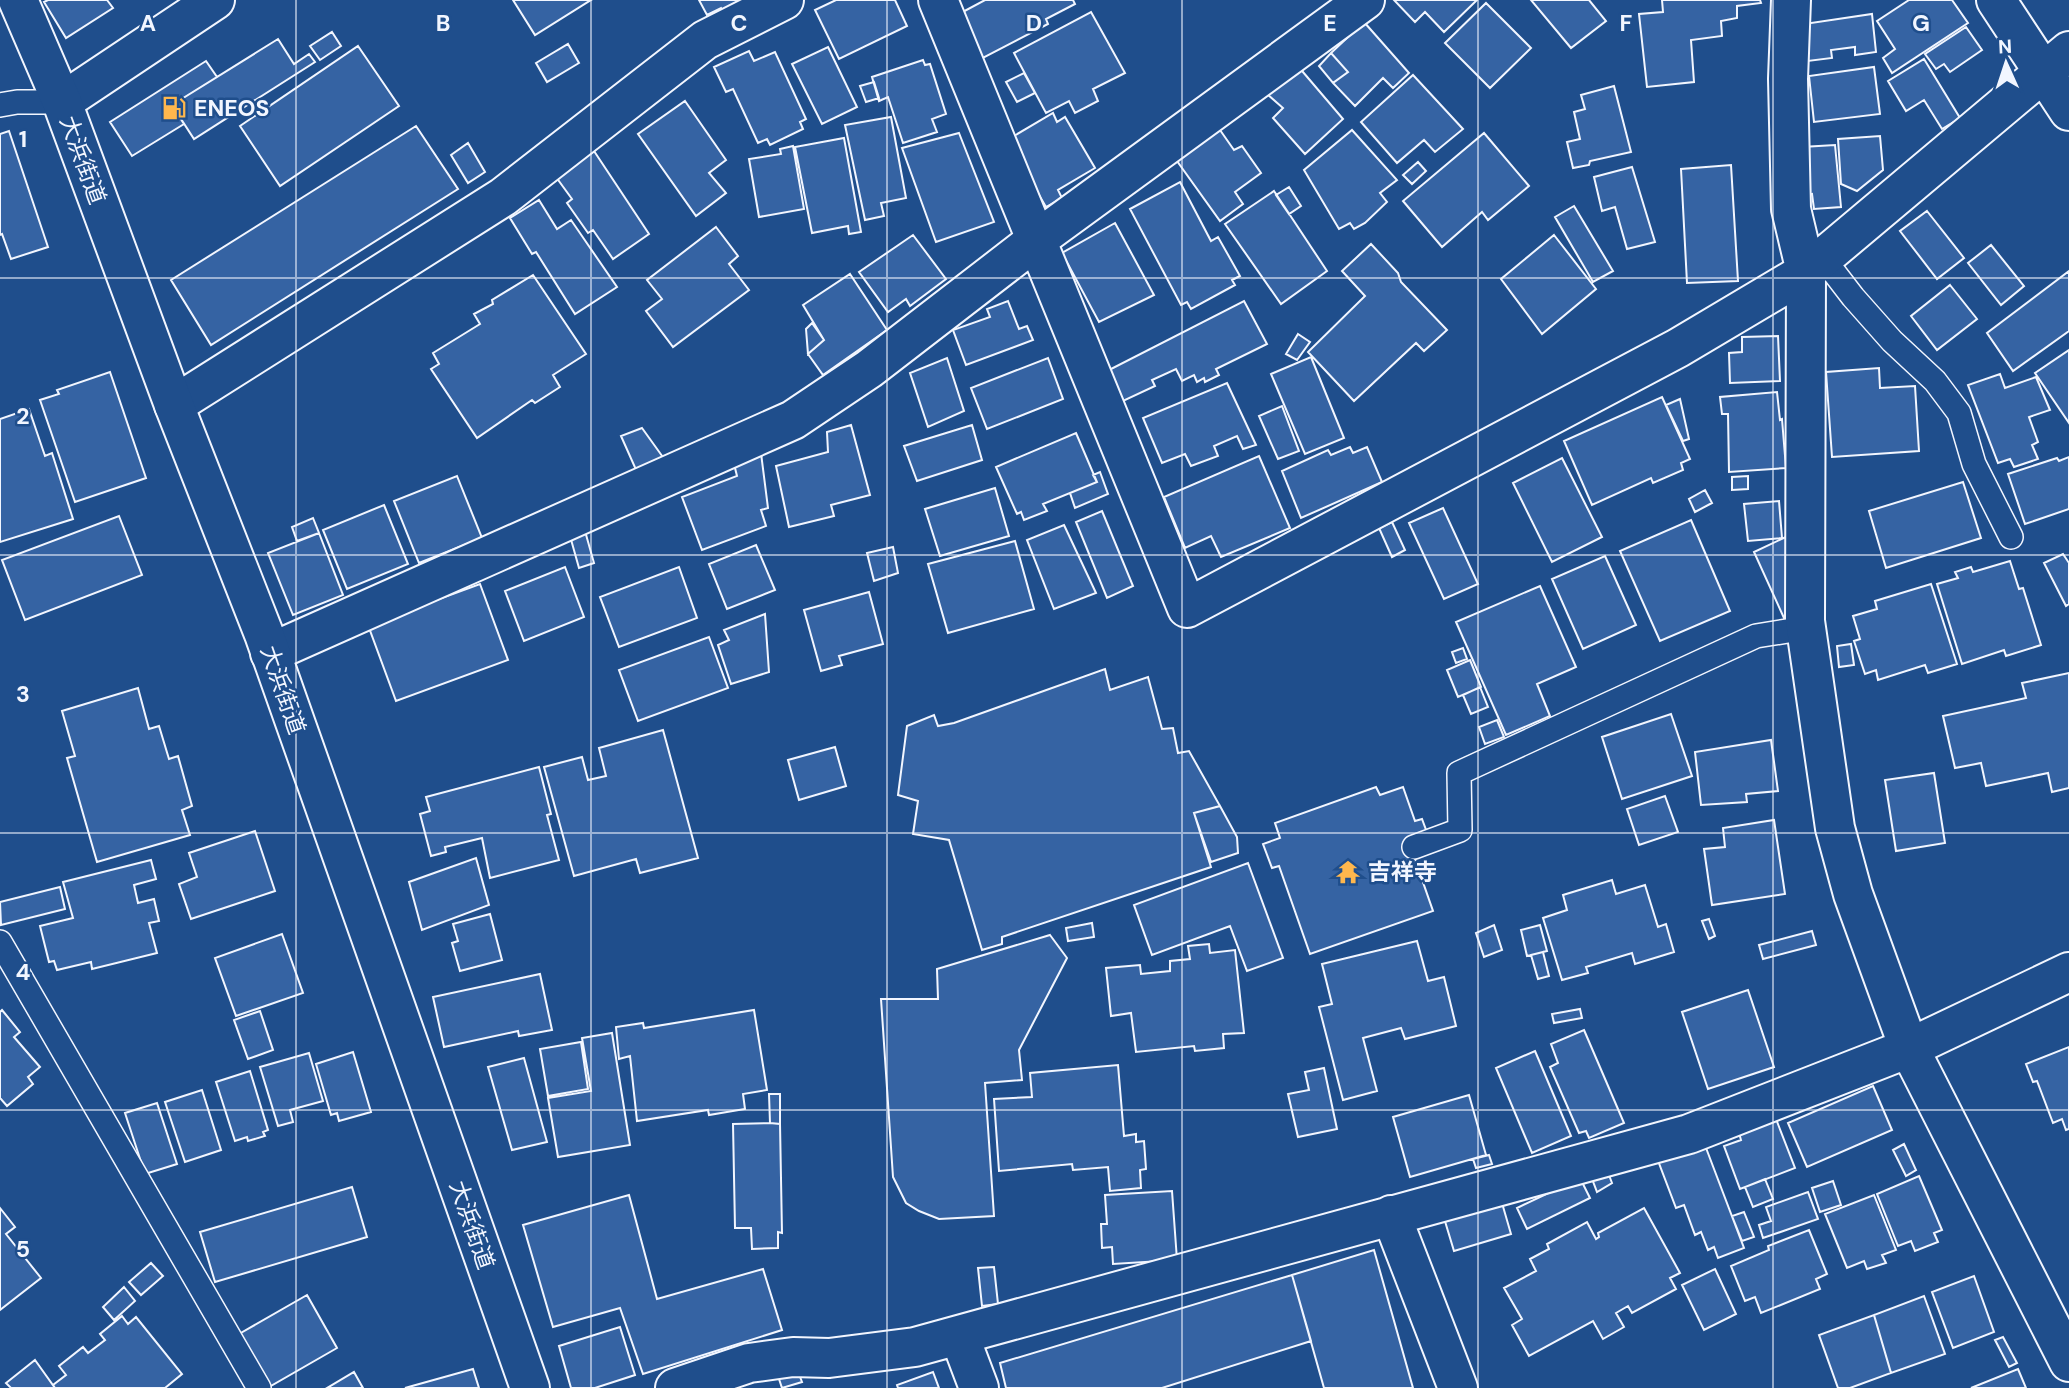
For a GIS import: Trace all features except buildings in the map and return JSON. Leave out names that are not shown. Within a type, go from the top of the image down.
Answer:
[{"type":"street","name":"大浜街道","points":[[18,0],[62,102],[174,405],[270,653],[530,1388]]},
{"type":"street","points":[[62,102],[215,0]]},
{"type":"street","points":[[174,405],[503,197],[705,40],[784,0]]},
{"type":"street","points":[[938,0],[1187,608],[1684,344],[1814,265],[2056,61]]},
{"type":"street","points":[[270,653],[793,420],[869,369],[1035,241],[1365,0]]},
{"type":"street","points":[[1791,0],[1788,79],[1791,209],[1814,265],[1806,628],[1835,828],[1853,894],[1909,1048],[2069,1362]]},
{"type":"street","points":[[1996,0],[2056,61],[2069,111]]},
{"type":"street","points":[[675,1388],[749,1363],[793,1357],[829,1358],[902,1349],[958,1335],[1689,1134],[1909,1048],[2069,972]]},
{"type":"street","points":[[1391,1215],[1458,1388]]},
{"type":"street","points":[[958,1335],[979,1388]]},
{"type":"lane","points":[[0,105],[17,102],[62,102]]},
{"type":"lane","points":[[1814,265],[1853,297],[1892,341],[1935,381],[1959,413],[1974,464],[2011,537]]},
{"type":"lane","points":[[1414,847],[1460,830],[1460,773],[1756,636],[1806,628]]},
{"type":"lane","points":[[0,942],[259,1388]]},
{"type":"place","name":"ENEOS","points":[[174,108]]},
{"type":"place","name":"吉祥寺","points":[[1348,872]]}]
